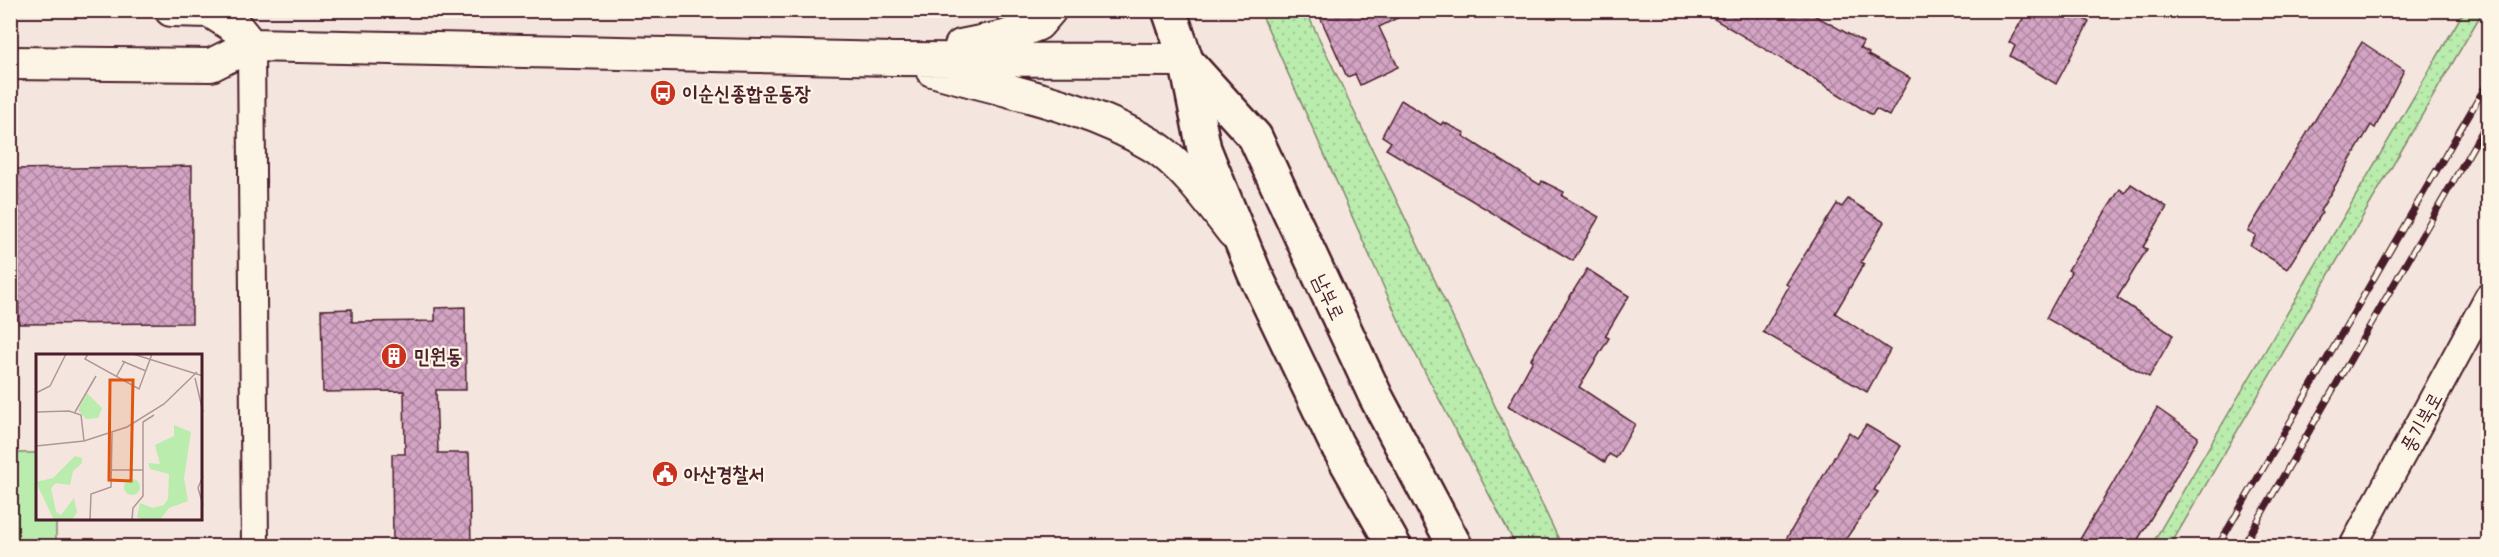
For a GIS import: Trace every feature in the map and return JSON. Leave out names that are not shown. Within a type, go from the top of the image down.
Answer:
[{"type":"main road","name":"남부로","points":[[1169,10],[1186,60],[1204,150],[1243,245],[1336,443],[1394,546]]},
{"type":"main road","name":"남부로","points":[[1186,60],[1255,137],[1376,397],[1455,546]]},
{"type":"street","points":[[171,10],[210,11],[238,29],[251,45],[255,546]]},
{"type":"street","points":[[894,59],[1005,38],[1038,24],[1050,10]]},
{"type":"street","points":[[10,63],[211,65],[251,45],[894,59],[1186,60]]},
{"type":"street","points":[[894,59],[1089,114],[1154,146],[1194,183],[1243,245]]},
{"type":"street","name":"풍기북로","points":[[2353,546],[2488,297]]},
{"type":"green space","points":[[1260,11],[1306,11],[1562,546],[1516,546],[1403,330]]},
{"type":"green space","points":[[2464,11],[2483,11],[2170,546],[2151,546]]},
{"type":"green space","points":[[10,453],[36,453],[36,521],[56,521],[56,546],[11,546]]},
{"type":"building","points":[[1317,10],[1413,10],[1379,27],[1398,67],[1360,85],[1355,74],[1347,77]]},
{"type":"building","points":[[1699,10],[1805,10],[1863,42],[1860,48],[1869,53],[1868,55],[1910,78],[1889,116],[1876,109],[1872,115]]},
{"type":"building","points":[[2028,10],[2088,10],[2083,18],[2089,22],[2056,84],[2010,56],[2015,46],[2009,42]]},
{"type":"building","points":[[2362,42],[2404,70],[2375,128],[2371,125],[2320,211],[2322,213],[2287,269],[2250,245],[2256,235],[2248,231]]},
{"type":"building","points":[[1401,100],[1441,125],[1443,122],[1465,133],[1463,136],[1540,185],[1542,181],[1564,192],[1562,196],[1599,217],[1573,261],[1386,149],[1391,142],[1382,136]]},
{"type":"building","points":[[192,166],[192,323],[19,324],[14,169]]},
{"type":"building","points":[[2131,184],[2167,207],[2143,247],[2147,249],[2117,298],[2173,335],[2149,377],[2046,318],[2071,272],[2068,270],[2120,189],[2125,193]]},
{"type":"building","points":[[1848,199],[1884,222],[1861,262],[1864,264],[1835,313],[1890,350],[1867,392],[1763,332],[1789,286],[1786,284],[1837,204],[1842,207]]},
{"type":"building","points":[[1587,269],[1629,296],[1605,336],[1609,338],[1579,387],[1635,424],[1616,458],[1609,454],[1605,462],[1508,406],[1533,360],[1531,359]]},
{"type":"building","points":[[465,307],[466,390],[436,390],[438,453],[469,453],[471,546],[393,546],[392,454],[405,454],[404,391],[323,392],[321,310],[352,309],[352,322],[435,321],[435,308]]},
{"type":"building","points":[[2157,408],[2198,437],[2174,480],[2134,546],[2076,546]]},
{"type":"building","points":[[1866,425],[1901,446],[1874,490],[1878,492],[1841,546],[1782,546],[1849,432],[1857,438]]},
{"type":"railway","points":[[2218,546],[2488,82]]},
{"type":"railway","points":[[2243,546],[2488,121]]},
{"type":"place","name":"이순신종합운동장","points":[[663,93]]},
{"type":"place","name":"민원동","points":[[394,356]]},
{"type":"place","name":"아산경찰서","points":[[665,474]]}]
